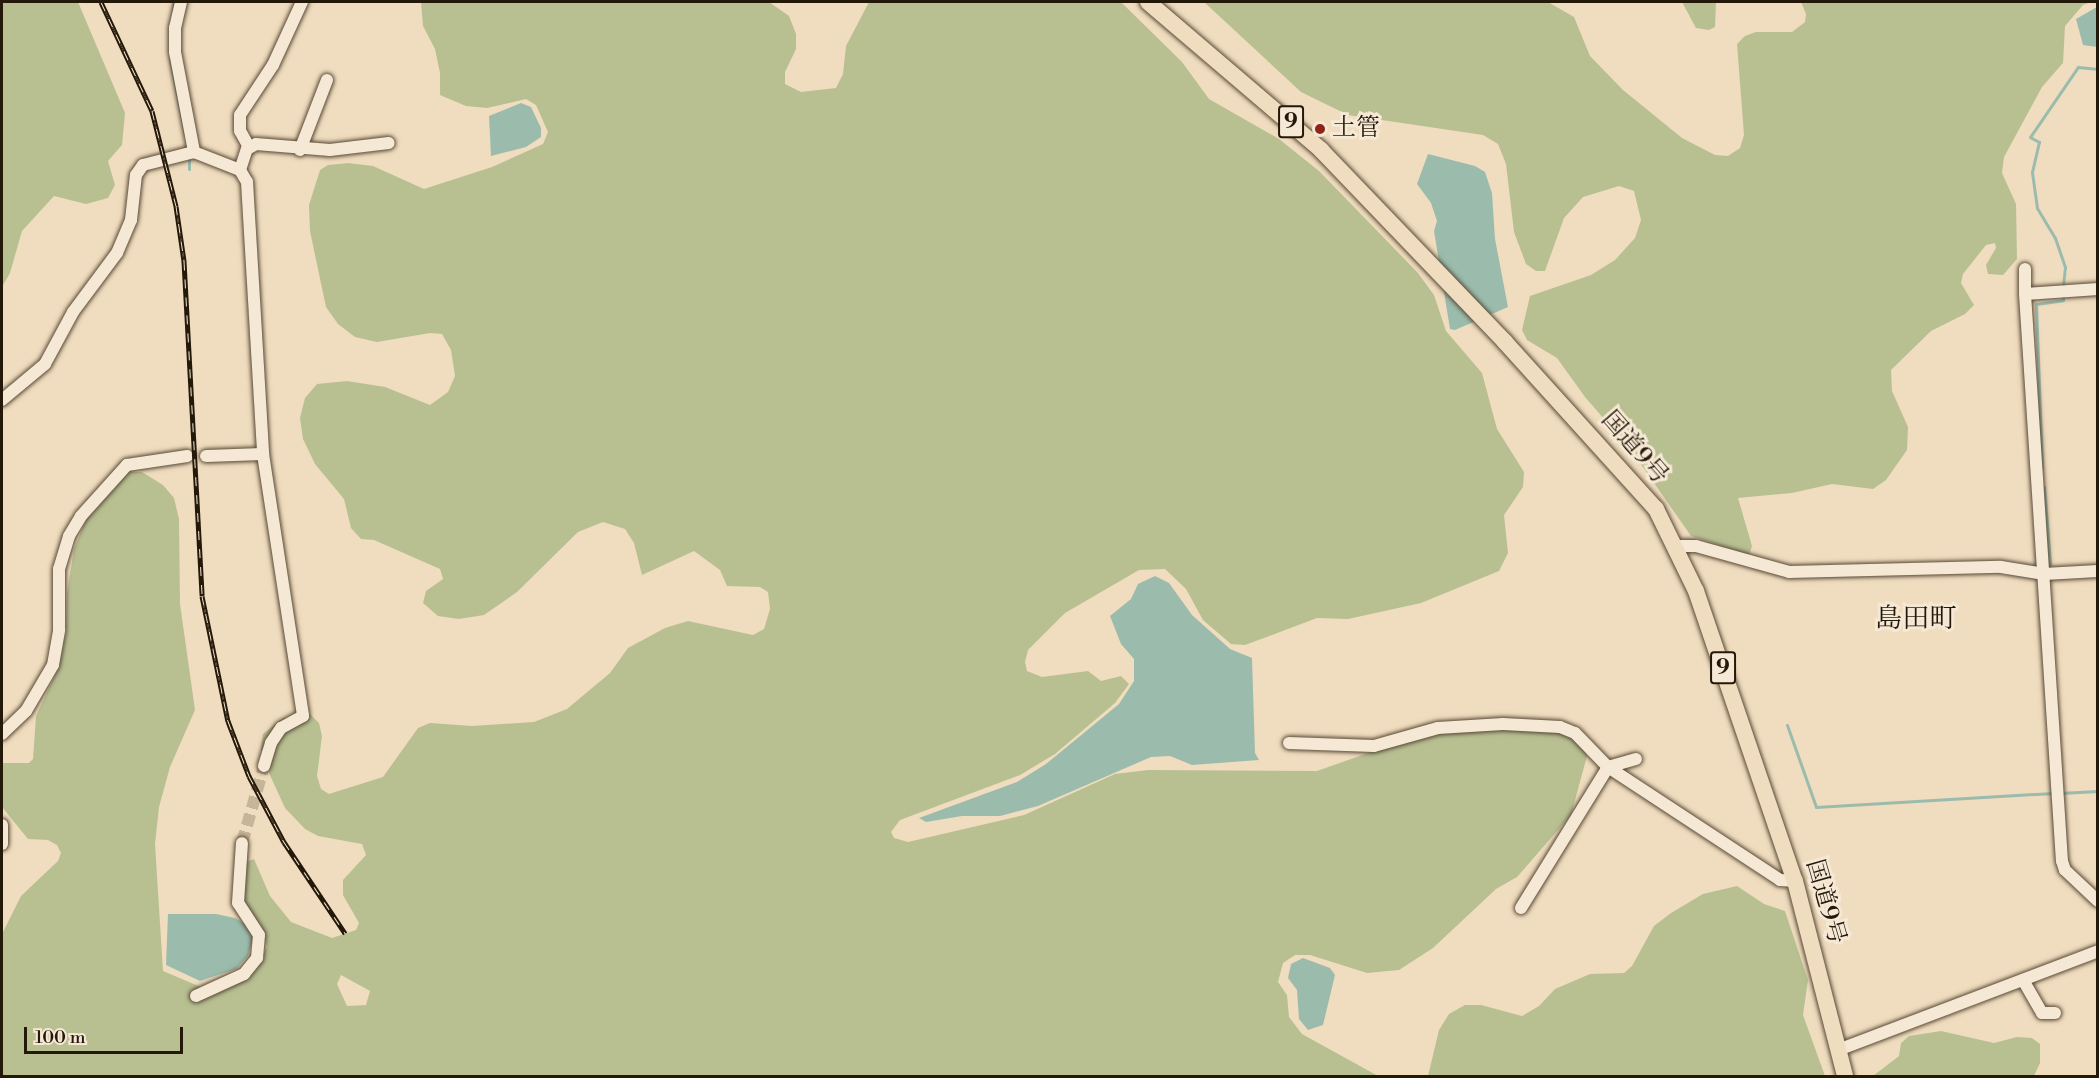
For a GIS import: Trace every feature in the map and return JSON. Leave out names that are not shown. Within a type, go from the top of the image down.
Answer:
[{"type":"highway","name":"国道9号","points":[[1148,2],[1321,150],[1485,321],[1626,473],[1656,509],[1677,546],[1696,591],[1796,881],[1845,1077]]},
{"type":"street","points":[[181,2],[175,52],[194,152]]},
{"type":"street","points":[[249,147],[240,131],[240,115],[273,65],[302,2]]},
{"type":"street","points":[[300,150],[327,80]]},
{"type":"street","points":[[249,147],[263,143],[300,150],[389,143]]},
{"type":"street","points":[[240,170],[249,147]]},
{"type":"street","points":[[2,400],[45,364],[74,312],[117,253],[131,220],[136,175],[143,165],[194,152],[240,170],[247,182],[263,454],[303,716],[281,728],[271,743],[264,766]]},
{"type":"street","points":[[2025,269],[2057,794],[2065,870],[2097,901]]},
{"type":"street","points":[[2025,294],[2097,289]]},
{"type":"street","points":[[206,456],[263,454]]},
{"type":"street","points":[[2,734],[26,711],[53,664],[59,630],[59,569],[69,536],[81,516],[127,465],[187,456]]},
{"type":"street","points":[[1677,546],[1696,546],[1789,572],[2001,567],[2044,574],[2097,571]]},
{"type":"street","points":[[1289,743],[1374,746],[1438,728],[1550,725],[1575,733],[1608,767],[1780,880],[1796,881]]},
{"type":"street","points":[[1521,908],[1608,767],[1636,759]]},
{"type":"street","points":[[2,825],[2,844]]},
{"type":"street","points":[[196,996],[244,974],[257,958],[259,935],[238,903],[242,843]]},
{"type":"street","points":[[1838,1050],[2097,951]]},
{"type":"street","points":[[2023,980],[2042,1013],[2055,1013]]},
{"type":"green space","points":[[2,2],[78,2],[125,113],[122,145],[108,161],[115,185],[108,198],[86,204],[54,196],[22,231],[10,273],[2,287]]},
{"type":"green space","points":[[421,2],[769,2],[789,16],[796,34],[796,49],[785,72],[785,84],[801,92],[836,88],[843,74],[846,46],[869,2],[1121,2],[1182,62],[1209,99],[1279,139],[1319,171],[1418,273],[1434,295],[1446,331],[1482,373],[1497,429],[1524,472],[1523,487],[1504,515],[1508,553],[1499,571],[1421,603],[1348,619],[1317,618],[1245,645],[1231,644],[1203,620],[1186,589],[1165,569],[1139,570],[1065,613],[1028,650],[1025,662],[1027,671],[1042,677],[1088,671],[1101,681],[1121,676],[1129,684],[1115,703],[1055,754],[1020,775],[900,820],[891,832],[894,838],[908,842],[1024,815],[1115,774],[1148,770],[1317,771],[1416,736],[1471,730],[1547,729],[1571,735],[1580,741],[1587,756],[1571,815],[1517,877],[1496,889],[1433,948],[1399,970],[1367,973],[1310,955],[1295,955],[1283,963],[1278,982],[1287,995],[1289,1017],[1302,1034],[1378,1076],[2,1076],[2,934],[21,896],[58,861],[61,853],[57,845],[48,840],[28,839],[2,807],[2,763],[29,763],[33,759],[36,716],[57,671],[66,633],[67,593],[74,549],[88,515],[112,484],[129,472],[142,472],[163,485],[174,498],[179,519],[180,604],[195,710],[170,767],[159,807],[155,844],[163,971],[215,993],[255,971],[267,947],[263,930],[246,906],[243,886],[246,862],[254,859],[270,896],[291,922],[332,938],[356,930],[359,923],[343,895],[343,880],[366,855],[362,844],[318,836],[305,829],[285,808],[269,773],[261,749],[263,734],[283,718],[310,714],[319,723],[322,736],[317,776],[321,789],[329,794],[383,777],[418,728],[430,723],[472,726],[534,722],[567,709],[610,673],[628,648],[665,628],[688,621],[753,635],[764,629],[770,609],[768,592],[760,587],[727,586],[720,570],[694,551],[642,575],[634,543],[625,529],[603,522],[578,532],[517,592],[484,615],[459,619],[438,616],[423,603],[426,591],[443,579],[440,569],[374,540],[361,539],[351,528],[344,499],[315,464],[303,439],[300,418],[305,398],[317,384],[347,381],[385,387],[430,405],[448,392],[455,376],[451,350],[442,334],[430,333],[377,342],[355,337],[338,324],[326,307],[310,231],[309,205],[320,170],[328,165],[348,163],[373,166],[424,189],[492,167],[543,144],[548,132],[536,105],[526,99],[487,108],[466,106],[440,95],[440,73],[435,49],[423,26]],"holes":[[[341,975],[370,991],[366,1005],[347,1006],[337,984]]]},
{"type":"green space","points":[[1204,2],[1548,2],[1574,17],[1590,56],[1623,90],[1682,138],[1715,155],[1728,156],[1740,148],[1744,135],[1737,44],[1745,36],[1756,32],[1792,32],[1805,22],[1806,14],[1801,2],[2091,2],[2083,5],[2065,26],[2063,63],[2042,87],[2004,157],[2002,173],[2016,204],[2017,259],[2003,275],[1988,274],[1986,265],[1996,248],[1995,243],[1986,245],[1963,274],[1961,283],[1974,305],[1965,314],[1931,331],[1891,370],[1892,391],[1908,427],[1907,450],[1886,480],[1873,489],[1832,484],[1792,493],[1738,498],[1752,546],[1749,555],[1691,536],[1631,450],[1585,397],[1557,358],[1527,340],[1522,330],[1530,296],[1591,275],[1615,260],[1635,238],[1641,220],[1634,191],[1619,186],[1583,197],[1564,218],[1545,271],[1536,271],[1526,264],[1514,232],[1506,164],[1498,144],[1483,135],[1348,115],[1301,92]]},
{"type":"green space","points":[[1682,2],[1716,2],[1715,27],[1709,30],[1696,28]]},
{"type":"green space","points":[[1737,886],[1764,904],[1785,911],[1808,980],[1803,1015],[1825,1076],[1428,1076],[1439,1030],[1449,1014],[1465,1005],[1481,1005],[1522,1016],[1539,1006],[1555,989],[1590,974],[1624,973],[1632,966],[1654,926],[1703,894]]},
{"type":"green space","points":[[1941,1031],[1994,1043],[2017,1037],[2032,1038],[2040,1044],[2040,1063],[2034,1076],[1873,1076],[1899,1056],[1901,1043],[1909,1036]]},
{"type":"shaded area","points":[[2097,7],[2097,47],[2083,45],[2076,19]]},
{"type":"shaded area","points":[[521,103],[531,107],[541,128],[541,137],[526,147],[491,156],[489,116]]},
{"type":"shaded area","points":[[1428,154],[1475,166],[1485,172],[1492,193],[1495,239],[1508,307],[1455,330],[1450,329],[1434,231],[1437,221],[1431,203],[1417,184]]},
{"type":"shaded area","points":[[1155,576],[1169,583],[1192,615],[1230,649],[1252,658],[1255,753],[1259,760],[1192,765],[1170,756],[1151,757],[1038,806],[1000,816],[962,816],[926,822],[919,818],[1017,782],[1046,764],[1119,704],[1134,681],[1134,659],[1121,644],[1110,616],[1131,599],[1138,584]]},
{"type":"shaded area","points":[[168,914],[216,914],[235,918],[245,924],[253,938],[248,956],[236,969],[200,981],[166,965]]},
{"type":"shaded area","points":[[1303,958],[1330,968],[1335,975],[1323,1025],[1308,1030],[1299,1019],[1297,990],[1288,978],[1291,964]]},
{"type":"waterway","points":[[173,10],[174,2]]},
{"type":"waterway","points":[[170,59],[185,135]]},
{"type":"waterway","points":[[2063,286],[2065,267],[2055,238],[2037,208],[2032,172],[2039,142],[2030,137],[2078,67],[2098,69]]},
{"type":"waterway","points":[[189,156],[189,169]]},
{"type":"waterway","points":[[2042,468],[2036,304],[2063,300],[2063,296]]},
{"type":"waterway","points":[[2044,487],[2050,564]]},
{"type":"waterway","points":[[1787,725],[1816,807],[2054,793]]},
{"type":"waterway","points":[[2060,793],[2098,791]]},
{"type":"tunnel","points":[[242,843],[264,766]]},
{"type":"railway","points":[[101,2],[152,111],[176,206],[184,261],[202,596],[228,721],[249,776],[284,842],[345,933]]},
{"type":"place","name":"土管","points":[[1320,129]]},
{"type":"district","name":"島田町","points":[[1916,620]]}]
